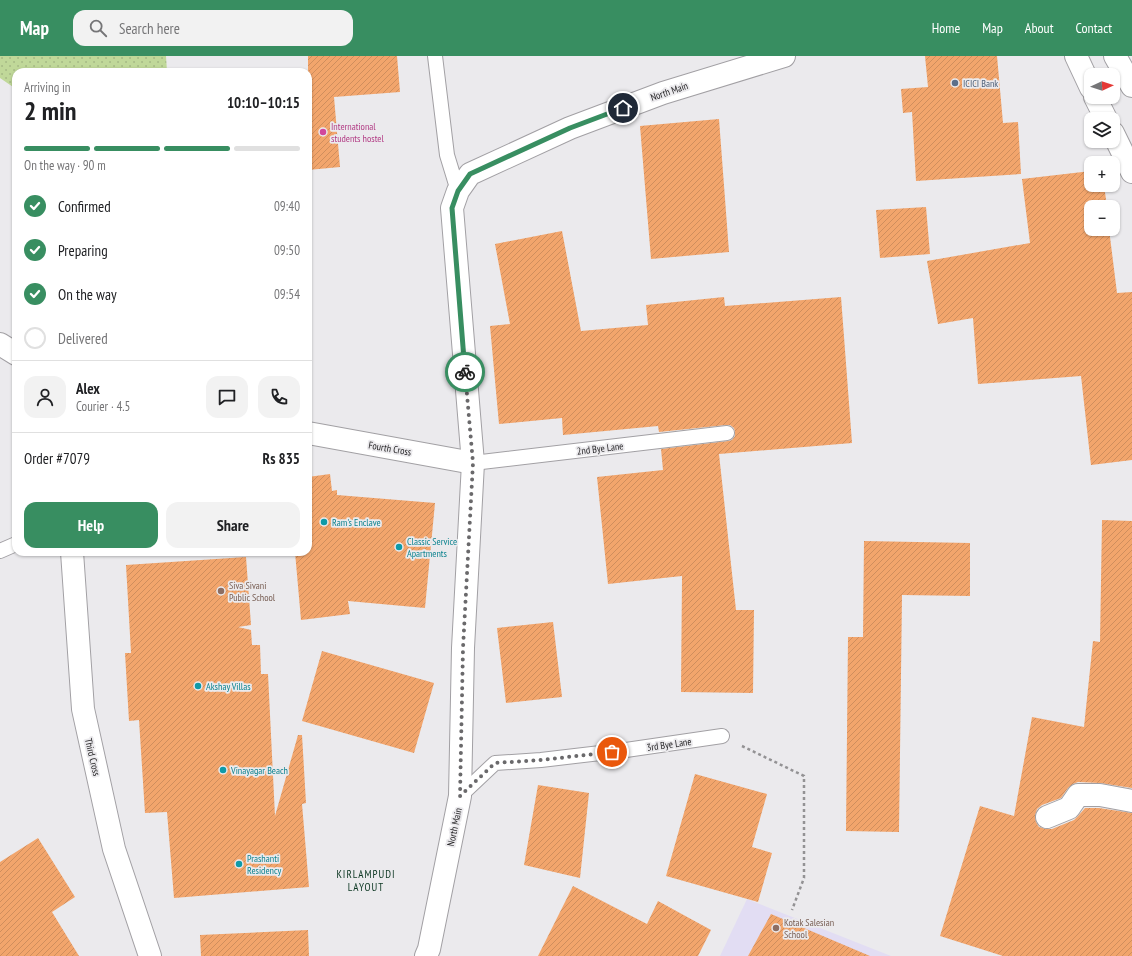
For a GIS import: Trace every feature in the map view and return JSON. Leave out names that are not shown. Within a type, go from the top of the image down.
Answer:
[{"type":"street","name":"North Main","points":[[426,956],[429,949],[460,796],[463,648],[473,463],[452,208],[458,191],[470,174],[570,128],[663,93],[784,56]]},
{"type":"street","points":[[1076,56],[1084,73]]},
{"type":"street","points":[[1115,56],[1132,86]]},
{"type":"street","points":[[1120,147],[1132,172]]},
{"type":"street","name":"Fourth Cross","points":[[312,435],[473,463]]},
{"type":"street","name":"Third Cross","points":[[72,556],[83,709],[114,848],[150,956]]},
{"type":"street","points":[[1047,817],[1069,808],[1078,795],[1100,794],[1132,800]]},
{"type":"lane","points":[[435,56],[447,155],[458,191]]},
{"type":"lane","name":"2nd Bye Lane","points":[[473,463],[727,433]]},
{"type":"lane","points":[[0,551],[12,546]]},
{"type":"lane","name":"3rd Bye Lane","points":[[460,796],[495,763],[541,760],[626,750],[722,736]]},
{"type":"path","points":[[722,736],[804,776],[804,878],[792,910]]},
{"type":"shaded area","name":"Kotak Salesian School","points":[[747,899],[891,956],[720,956]]},
{"type":"green space","points":[[0,56],[166,56],[167,68],[12,68],[12,86],[0,78]]},
{"type":"building","name":"International students hostel","points":[[308,56],[397,56],[400,92],[334,97],[340,167],[312,170],[312,68],[308,68]]},
{"type":"building","points":[[925,56],[997,56],[1003,123],[1018,122],[1021,174],[916,181],[912,112],[903,113],[901,89],[928,87]]},
{"type":"building","points":[[719,119],[729,252],[651,259],[640,126]]},
{"type":"building","points":[[1084,172],[1084,192],[1105,192],[1106,200],[1084,200],[1084,236],[1110,236],[1117,293],[1132,292],[1132,460],[1091,465],[1081,376],[978,384],[973,318],[938,324],[927,261],[1030,243],[1022,179]]},
{"type":"building","points":[[926,207],[930,254],[880,258],[876,210]]},
{"type":"building","points":[[562,231],[581,331],[648,325],[646,305],[724,297],[725,306],[841,297],[852,443],[719,454],[736,610],[754,610],[753,693],[681,692],[682,576],[608,584],[597,477],[663,470],[661,449],[732,440],[735,436],[734,428],[730,425],[726,425],[659,432],[658,426],[563,435],[562,418],[499,424],[490,326],[510,324],[495,244]]},
{"type":"building","points":[[330,474],[332,491],[337,490],[337,495],[435,503],[425,608],[348,601],[350,614],[301,620],[295,556],[312,556],[312,476]]},
{"type":"building","points":[[1102,520],[1132,521],[1132,788],[1100,783],[1078,782],[1068,788],[1061,798],[1042,805],[1037,809],[1035,816],[1039,827],[1052,829],[1074,820],[1085,808],[1099,808],[1132,813],[1132,956],[1003,956],[940,936],[980,806],[1014,816],[1032,717],[1084,727],[1093,641],[1100,642]]},
{"type":"building","points":[[864,541],[970,543],[970,596],[902,595],[899,832],[846,831],[848,637],[863,637]]},
{"type":"building","points":[[246,557],[251,625],[238,627],[251,630],[252,645],[260,645],[261,674],[268,674],[275,816],[298,735],[302,735],[306,803],[302,804],[309,887],[174,898],[167,812],[145,813],[139,720],[129,721],[125,653],[131,653],[126,565]]},
{"type":"building","points":[[553,622],[562,697],[506,703],[497,628]]},
{"type":"building","points":[[322,651],[434,683],[414,753],[302,721]]},
{"type":"building","points":[[695,774],[767,794],[752,847],[772,853],[758,902],[666,876]]},
{"type":"building","points":[[538,785],[589,793],[580,878],[524,865]]},
{"type":"building","points":[[38,838],[75,897],[52,912],[79,956],[0,956],[0,862]]},
{"type":"building","points":[[573,886],[647,924],[658,901],[711,930],[698,956],[538,956]]},
{"type":"building","points":[[771,914],[870,956],[748,956]]},
{"type":"building","points":[[308,930],[309,956],[201,956],[200,935]]},
{"type":"way so far","points":[[465,372],[473,463],[463,648],[460,796],[495,763],[541,760],[612,752]]},
{"type":"place","name":"ICICI Bank","points":[[955,83]]},
{"type":"place","name":"International students hostel","points":[[323,132]]},
{"type":"place","name":"Ram's Enclave","points":[[324,522]]},
{"type":"place","name":"Classic Service Apartments","points":[[399,547]]},
{"type":"place","name":"Siva Sivani Public School","points":[[221,591]]},
{"type":"place","name":"Akshay Villas","points":[[198,686]]},
{"type":"place","name":"Vinayagar Beach","points":[[223,770]]},
{"type":"place","name":"Prashanti Residency","points":[[239,864]]},
{"type":"place","name":"Kotak Salesian School","points":[[776,928]]},
{"type":"district","name":"KIRLAMPUDI LAYOUT","points":[[366,880]]},
{"type":"route","points":[[465,372],[452,208],[458,191],[470,174],[570,128],[623,108]]}]
